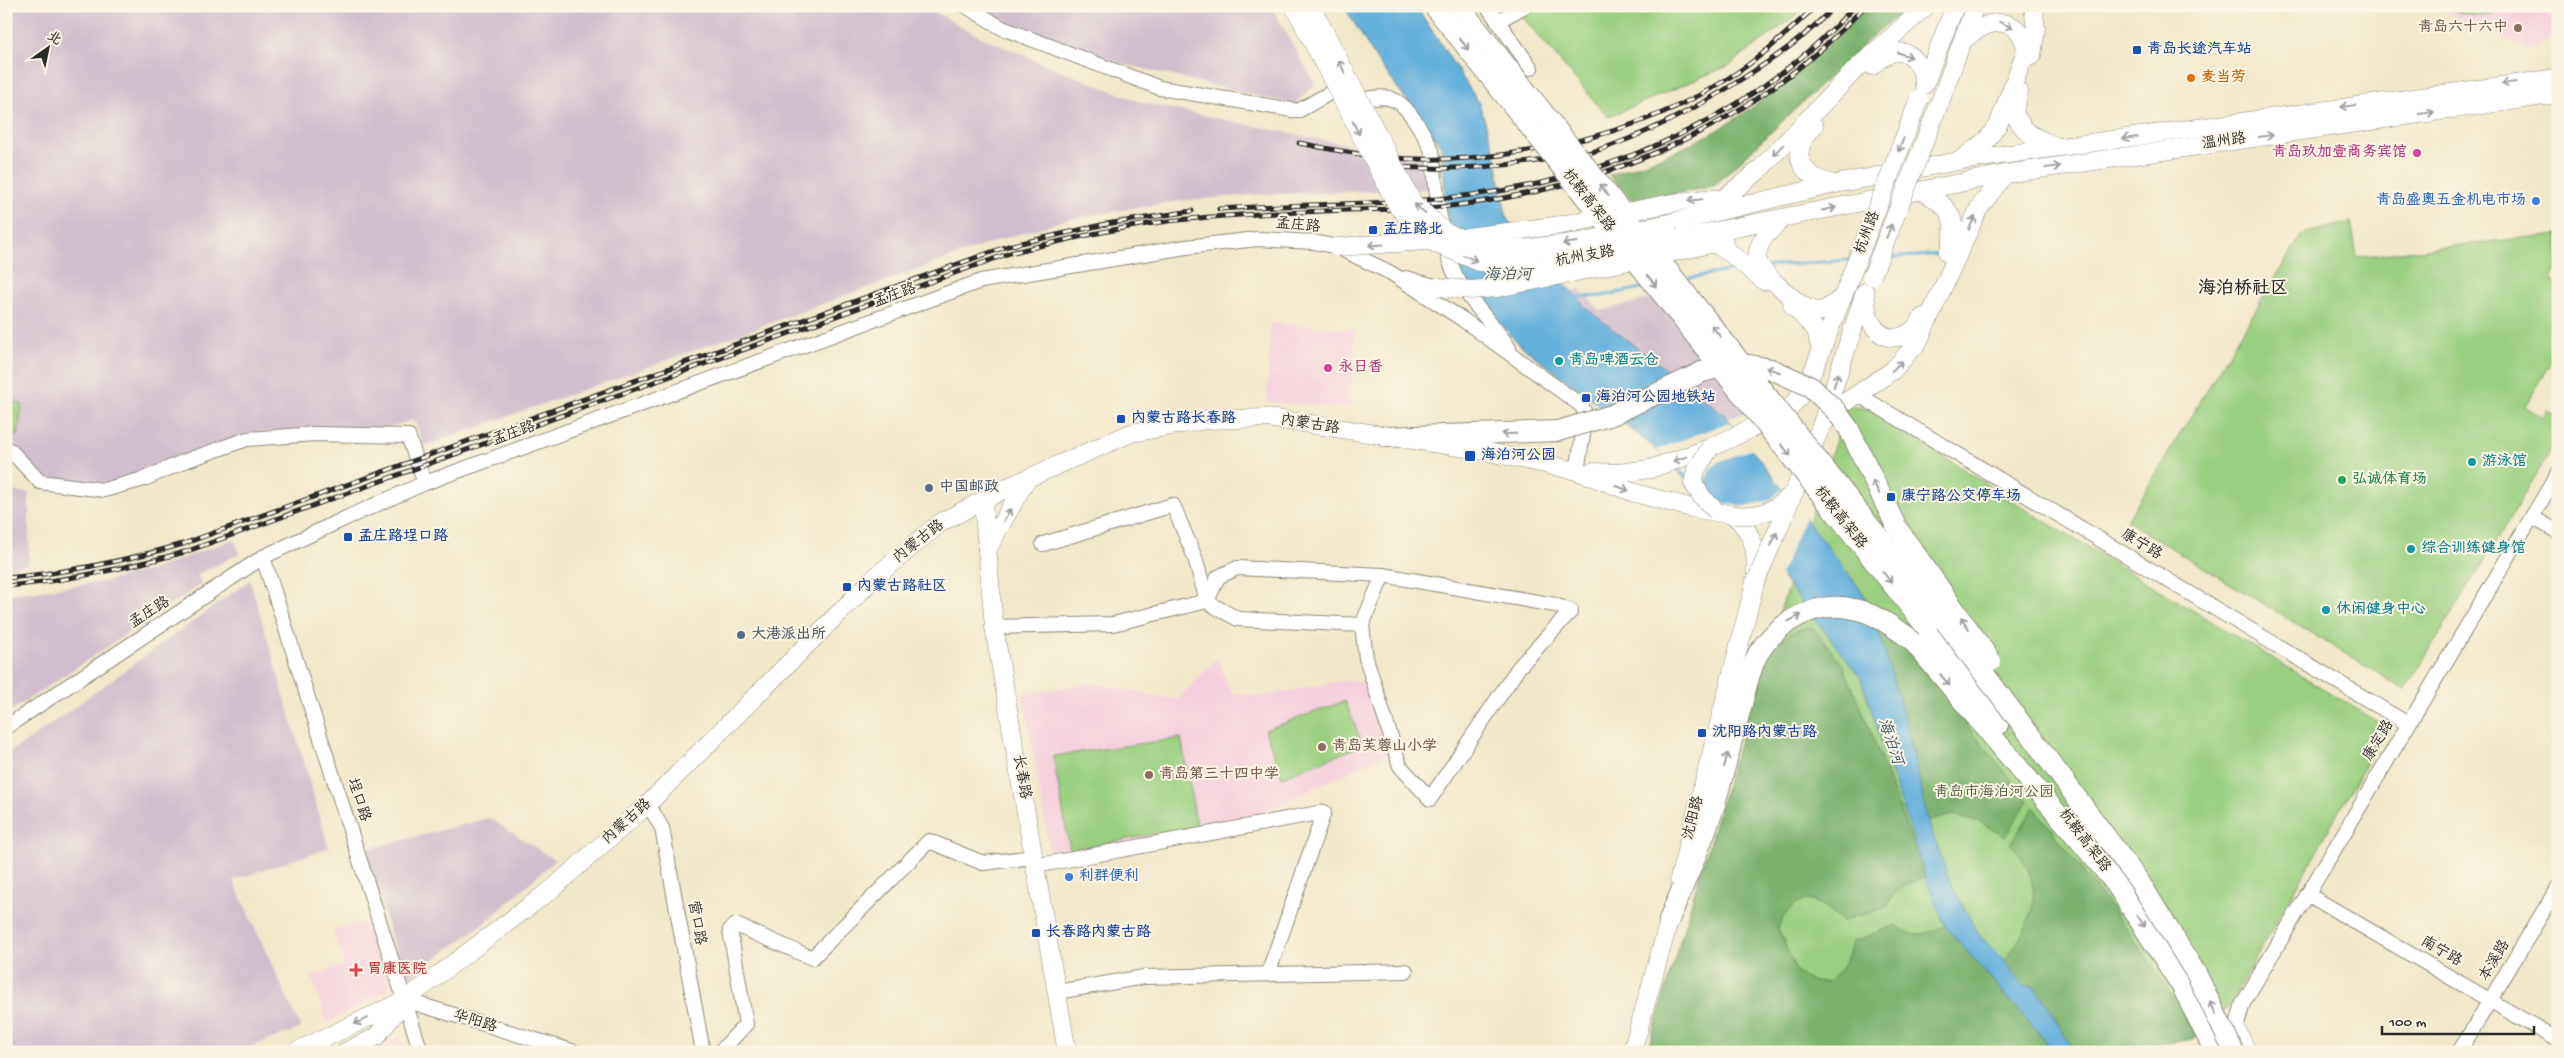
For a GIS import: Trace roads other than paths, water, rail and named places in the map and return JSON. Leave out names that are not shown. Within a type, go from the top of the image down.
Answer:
[{"type":"highway","name":"杭鞍高架路","points":[[1434,6],[1927,628],[2121,890],[2181,985],[2216,1052]]},
{"type":"highway","name":"杭鞍高架路","points":[[1459,6],[1941,616],[2139,881],[2197,975],[2233,1052]]},
{"type":"highway","points":[[1386,437],[1558,431],[1612,415],[1702,372],[1726,366],[1750,365],[1771,369],[1810,387],[1836,411],[1849,429],[1897,528],[1954,607],[2139,881]]},
{"type":"highway","points":[[1669,920],[1714,807],[1748,682],[1758,655],[1766,643],[1790,620],[1813,610],[1834,607],[1855,609],[1881,620],[1911,639],[2121,890]]},
{"type":"main road","name":"杭州支路","points":[[1294,6],[1398,207],[1432,242],[1479,262],[1537,265],[1681,244],[1782,219],[1891,196]]},
{"type":"main road","name":"杭州支路","points":[[1311,6],[1413,202],[1446,233],[1494,249],[1529,248],[1580,242],[1835,184],[1899,172]]},
{"type":"main road","points":[[1724,198],[1758,170],[1855,70],[1926,6]]},
{"type":"main road","name":"杭州路","points":[[1577,471],[1619,473],[1650,469],[1710,448],[1746,432],[1788,410],[1799,397],[1821,351],[1955,6]]},
{"type":"main road","name":"杭州路","points":[[1755,583],[1797,486],[1820,426],[1868,284],[1964,40],[1975,6]]},
{"type":"main road","points":[[2033,6],[2036,28],[2034,52],[2015,102],[2014,112],[2024,130],[2058,148]]},
{"type":"main road","points":[[1959,161],[1987,140],[1999,123],[2026,50],[2024,39],[2018,31],[1997,21],[1983,24],[1964,40]]},
{"type":"main road","points":[[1835,184],[1817,180],[1807,173],[1799,157],[1803,138],[1887,54],[1901,52],[1914,58],[1921,68],[1922,92]]},
{"type":"main road","name":"温州路","points":[[1899,172],[1959,161],[2558,78]]},
{"type":"main road","name":"温州路","points":[[1891,196],[2005,174],[2558,94]]},
{"type":"main road","points":[[1820,426],[1840,406],[1892,371],[1918,342],[1978,208],[2005,174]]},
{"type":"main road","points":[[1868,284],[1867,312],[1874,326],[1880,332],[1907,336],[1916,329],[1954,236],[1955,228],[1953,220],[1936,198],[1922,191]]},
{"type":"main road","points":[[1337,248],[1413,243],[1525,230],[1667,204],[1724,198],[1751,204]]},
{"type":"main road","points":[[1782,219],[1767,234],[1758,250],[1758,262],[1769,281],[1816,330],[1821,351]]},
{"type":"main road","points":[[1438,287],[1471,290],[1497,288],[1681,244],[1714,243],[1767,234]]},
{"type":"main road","points":[[1714,243],[1806,307],[1816,311],[1830,308],[1846,288]]},
{"type":"main road","name":"内蒙古路","points":[[405,1000],[552,889],[648,804],[873,579],[940,523],[1026,480],[1131,433],[1206,420],[1266,418],[1479,450],[1577,471]]},
{"type":"main road","points":[[1710,448],[1696,470],[1694,483],[1716,512]]},
{"type":"main road","points":[[1577,471],[1635,493],[1692,508],[1734,515],[1749,516],[1767,513],[1776,508],[1797,486]]},
{"type":"main road","points":[[987,550],[1026,480]]},
{"type":"main road","name":"长春路","points":[[983,502],[994,627],[1067,1052]]},
{"type":"main road","points":[[1734,515],[1746,527],[1756,550],[1755,583]]},
{"type":"main road","name":"沈阳路","points":[[1632,1052],[1669,920],[1755,583]]},
{"type":"main road","points":[[295,1052],[405,1000]]},
{"type":"main road","points":[[345,1052],[376,1037],[405,1000]]},
{"type":"main road","points":[[2233,1052],[2236,1028]]},
{"type":"main road","points":[[2236,1028],[2247,1052]]},
{"type":"street","points":[[966,6],[1002,28],[1160,88],[1298,112],[1330,93]]},
{"type":"street","points":[[1284,6],[1332,98],[1339,102],[1383,98],[1394,100],[1403,106],[1423,133],[1432,151],[1447,255],[1456,277],[1471,300],[1503,339],[1513,355]]},
{"type":"street","points":[[1488,6],[1531,68]]},
{"type":"street","points":[[1498,21],[1525,6]]},
{"type":"street","name":"孟庄路","points":[[6,727],[263,557],[425,483],[981,281],[1186,247],[1257,239],[1314,242],[1337,248],[1391,273]]},
{"type":"street","points":[[1391,273],[1513,355],[1585,410],[1577,471]]},
{"type":"street","points":[[1391,273],[1438,287]]},
{"type":"street","name":"康宁路","points":[[1857,394],[2408,724]]},
{"type":"street","points":[[6,449],[10,450],[40,482],[104,490],[144,478],[185,461],[247,440],[314,434],[408,436],[425,483]]},
{"type":"street","name":"康定路","points":[[2236,1028],[2243,1003],[2558,473]]},
{"type":"street","points":[[1043,544],[1173,505],[1195,558],[1207,601]]},
{"type":"street","points":[[2532,517],[2558,532]]},
{"type":"street","name":"埕口路","points":[[263,557],[421,1052]]},
{"type":"street","points":[[1207,601],[1218,577],[1237,568],[1383,575],[1555,606],[1571,611],[1519,668],[1430,799],[1400,766],[1366,658],[1362,625],[1383,575]]},
{"type":"street","points":[[994,627],[1113,624],[1207,601],[1238,619],[1362,625]]},
{"type":"street","name":"营口路","points":[[648,804],[662,828],[703,1052]]},
{"type":"street","points":[[720,1052],[746,1024],[730,930],[736,925],[812,958],[929,841],[984,864],[1035,862],[1324,812],[1268,974]]},
{"type":"street","name":"本溪路","points":[[2459,1052],[2558,887]]},
{"type":"street","name":"南宁路","points":[[2307,894],[2491,999],[2558,1040]]},
{"type":"street","points":[[1057,992],[1144,977],[1406,971]]},
{"type":"street","name":"华阳路","points":[[405,1000],[574,1052]]},
{"type":"water","name":"海泊河","points":[[1344,6],[1416,6],[1479,103],[1494,149],[1507,219],[1588,310],[1725,415],[1863,593],[1880,635],[1909,734],[1928,821],[1950,882],[1979,935],[2004,960],[2023,987],[2033,985],[2054,1015],[2068,1042],[2077,1050],[2083,1052],[2051,1052],[2043,1038],[1945,926],[1925,876],[1861,678],[1779,573],[1650,444],[1520,345],[1470,291],[1452,260],[1441,146],[1376,59]]},
{"type":"waterway","points":[[1886,258],[1943,254]]},
{"type":"waterway","points":[[1769,266],[1850,260]]},
{"type":"waterway","points":[[1685,279],[1738,269]]},
{"type":"waterway","points":[[1575,297],[1601,296],[1647,287]]},
{"type":"railway","points":[[1299,143],[1381,157],[1426,159],[1472,158],[1520,152],[1567,143],[1613,131],[1657,115],[1699,95],[1738,72],[1816,6]]},
{"type":"railway","points":[[1385,166],[1427,168],[1489,166],[1582,154],[1612,145],[1671,120],[1727,88],[1792,44],[1834,6]]},
{"type":"railway","points":[[1219,209],[1441,199],[1525,186],[1578,173],[1630,156],[1680,134],[1729,108],[1774,78],[1817,44],[1855,6]]},
{"type":"railway","points":[[6,586],[52,581],[97,573],[185,552],[1010,253],[1104,232],[1175,220],[1291,212],[1429,208],[1490,200],[1551,188],[1609,170],[1667,148],[1721,120],[1773,87],[1821,49],[1865,6]]},
{"type":"railway","points":[[6,578],[95,566],[183,544],[1008,246],[1106,224],[1192,211]]},
{"type":"place","name":"青岛六十六中","points":[[2518,28]]},
{"type":"place","name":"青岛长途汽车站","points":[[2137,50]]},
{"type":"place","name":"麦当劳","points":[[2191,78]]},
{"type":"place","name":"青岛玖加壹商务宾馆","points":[[2417,153]]},
{"type":"place","name":"青岛盛奥五金机电市场","points":[[2536,201]]},
{"type":"place","name":"孟庄路北","points":[[1373,230]]},
{"type":"place","name":"青岛啤酒云仓","points":[[1559,361]]},
{"type":"place","name":"永日香","points":[[1328,368]]},
{"type":"place","name":"海泊河公园地铁站","points":[[1586,398]]},
{"type":"place","name":"内蒙古路长春路","points":[[1121,419]]},
{"type":"place","name":"海泊河公园","points":[[1470,456]]},
{"type":"place","name":"游泳馆","points":[[2472,462]]},
{"type":"place","name":"弘诚体育场","points":[[2342,480]]},
{"type":"place","name":"中国邮政","points":[[929,488]]},
{"type":"place","name":"康宁路公交停车场","points":[[1891,497]]},
{"type":"place","name":"孟庄路埕口路","points":[[348,537]]},
{"type":"place","name":"综合训练健身馆","points":[[2411,549]]},
{"type":"place","name":"内蒙古路社区","points":[[847,587]]},
{"type":"place","name":"休闲健身中心","points":[[2326,610]]},
{"type":"place","name":"大港派出所","points":[[741,635]]},
{"type":"place","name":"沈阳路内蒙古路","points":[[1702,733]]},
{"type":"place","name":"青岛芙蓉山小学","points":[[1322,747]]},
{"type":"place","name":"青岛第三十四中学","points":[[1149,775]]},
{"type":"place","name":"利群便利","points":[[1069,877]]},
{"type":"place","name":"长春路内蒙古路","points":[[1036,933]]},
{"type":"place","name":"胃康医院","points":[[356,970]]},
{"type":"district","name":"海泊桥社区","points":[[2243,289]]},
{"type":"park label","name":"青岛市海泊河公园","points":[[1994,793]]}]
